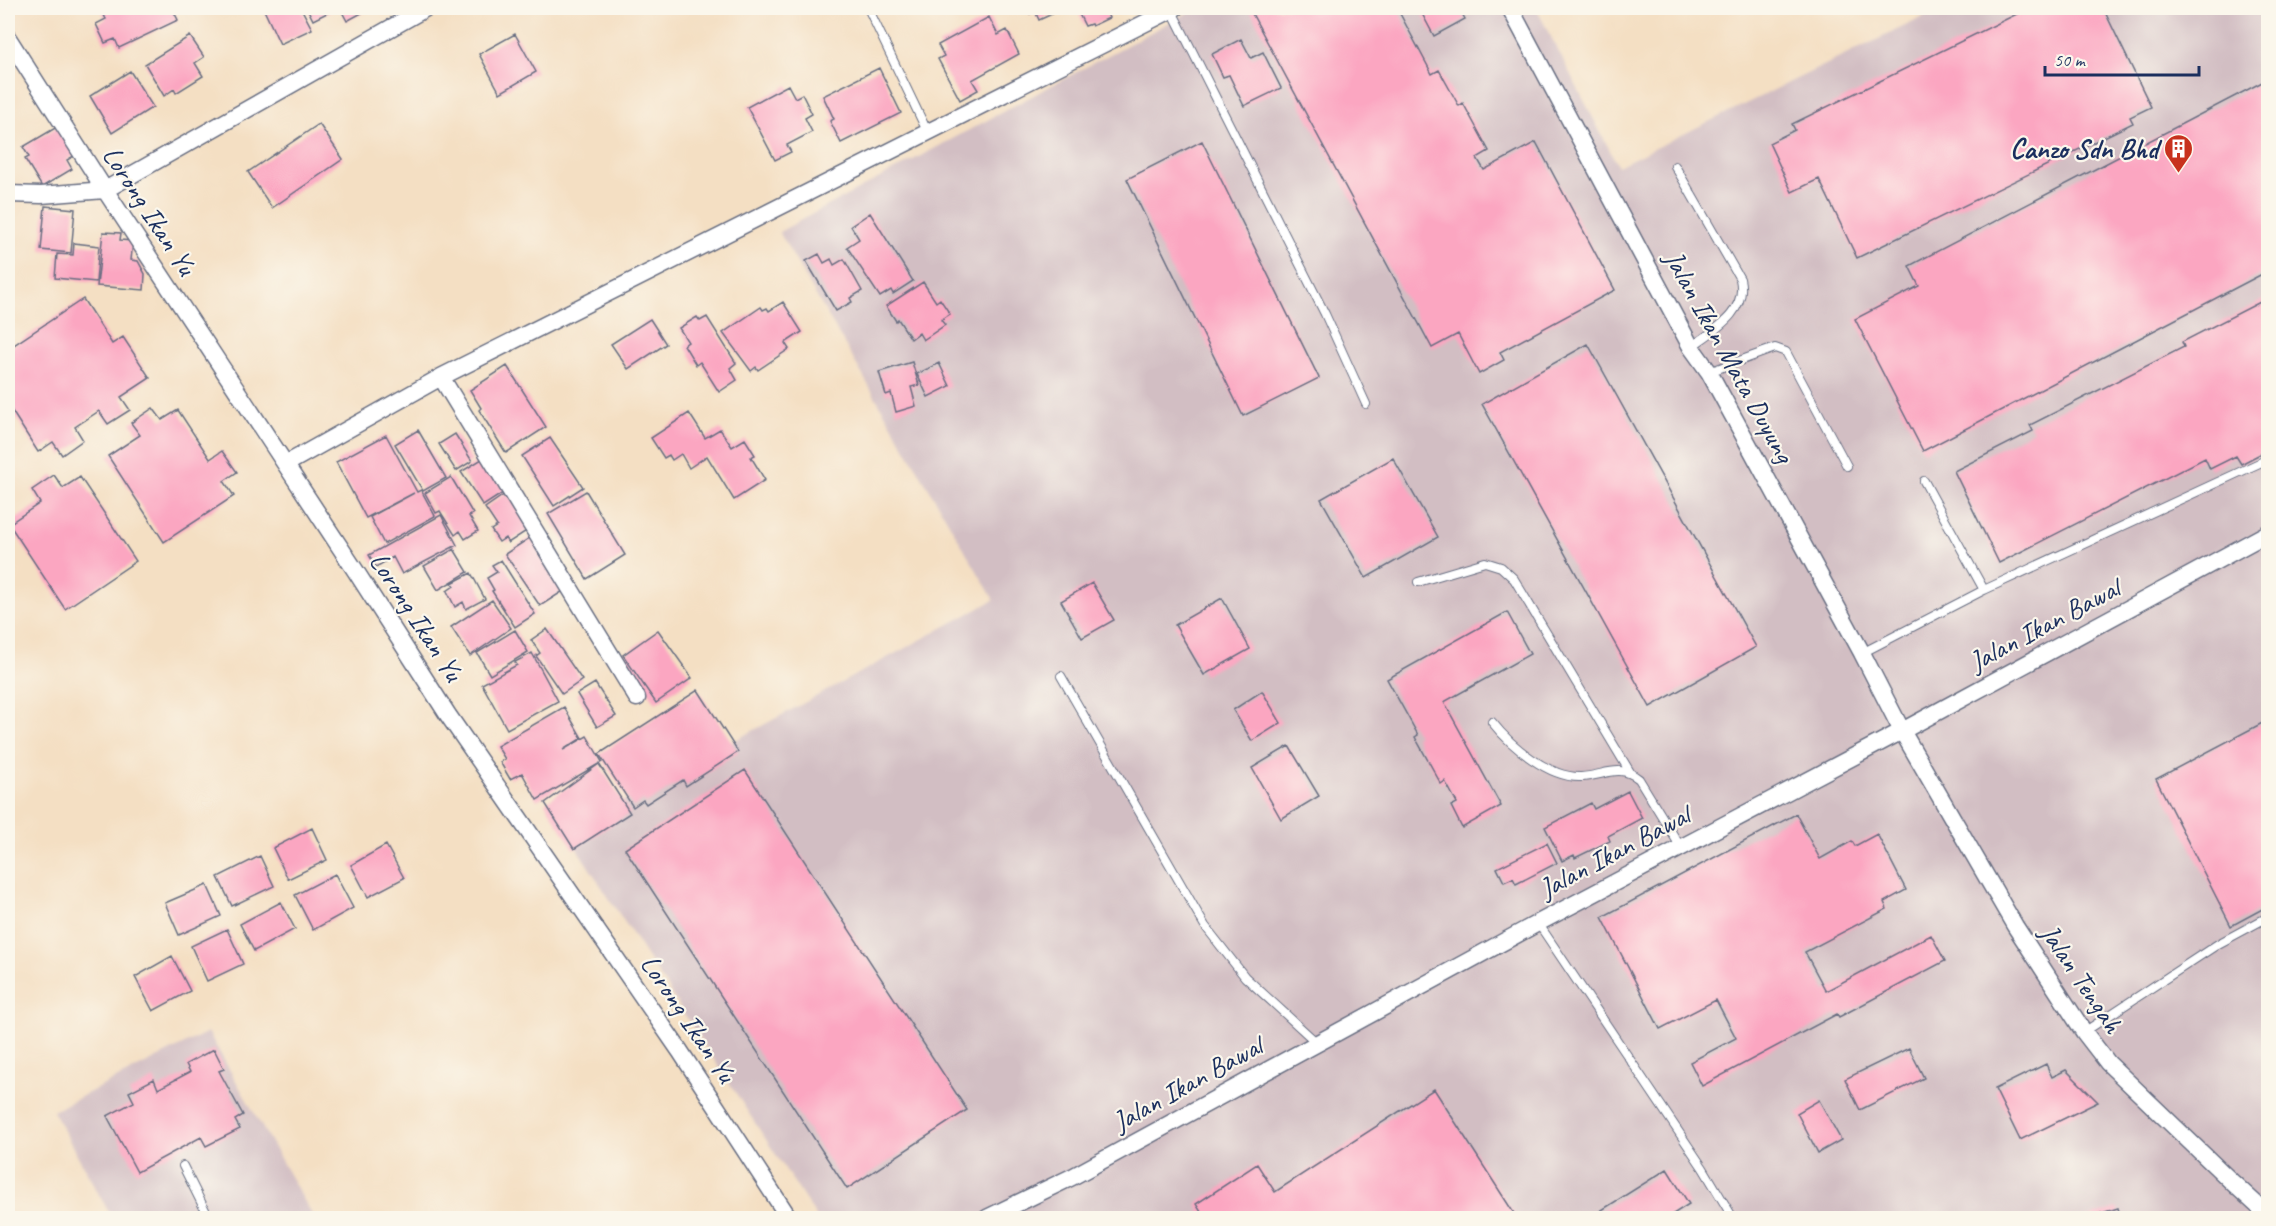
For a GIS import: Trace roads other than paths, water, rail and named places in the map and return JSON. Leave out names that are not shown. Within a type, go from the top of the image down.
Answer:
[{"type":"street","points":[[8,194],[41,195],[105,190],[426,8]]},
{"type":"street","points":[[286,464],[441,377],[1173,8]]},
{"type":"street","name":"Jalan Ikan Mata Duyung","points":[[1510,8],[1691,347],[1709,372],[1902,731]]},
{"type":"street","name":"Lorong Ikan Yu","points":[[8,38],[448,715],[680,1051],[789,1218]]},
{"type":"street","points":[[441,377],[637,698]]},
{"type":"street","name":"Jalan Ikan Bawal","points":[[987,1218],[1072,1177],[1538,922],[1902,731],[2268,533]]},
{"type":"street","name":"Jalan Tengah","points":[[1902,731],[2015,926],[2084,1032],[2115,1070],[2268,1215]]},
{"type":"lane","points":[[868,8],[927,132]]},
{"type":"lane","points":[[1173,8],[1325,314],[1366,404]]},
{"type":"lane","points":[[1676,166],[1740,279],[1742,288],[1734,313],[1691,347]]},
{"type":"lane","points":[[1709,372],[1775,348],[1786,352],[1847,466]]},
{"type":"lane","points":[[1862,653],[1984,590],[2268,459]]},
{"type":"lane","points":[[1924,482],[1984,590]]},
{"type":"lane","points":[[1418,582],[1485,562],[1501,567],[1514,579],[1630,772],[1639,779],[1680,846]]},
{"type":"lane","points":[[1061,676],[1205,926],[1245,977],[1317,1043]]},
{"type":"lane","points":[[1492,722],[1503,736],[1521,752],[1566,775],[1579,777],[1619,770],[1630,772]]},
{"type":"lane","points":[[2084,1032],[2218,944],[2268,917]]},
{"type":"lane","points":[[1538,922],[1733,1218]]},
{"type":"lane","points":[[183,1166],[209,1218]]},
{"type":"place","name":"Canzo Sdn Bhd","points":[[2179,174]]}]
